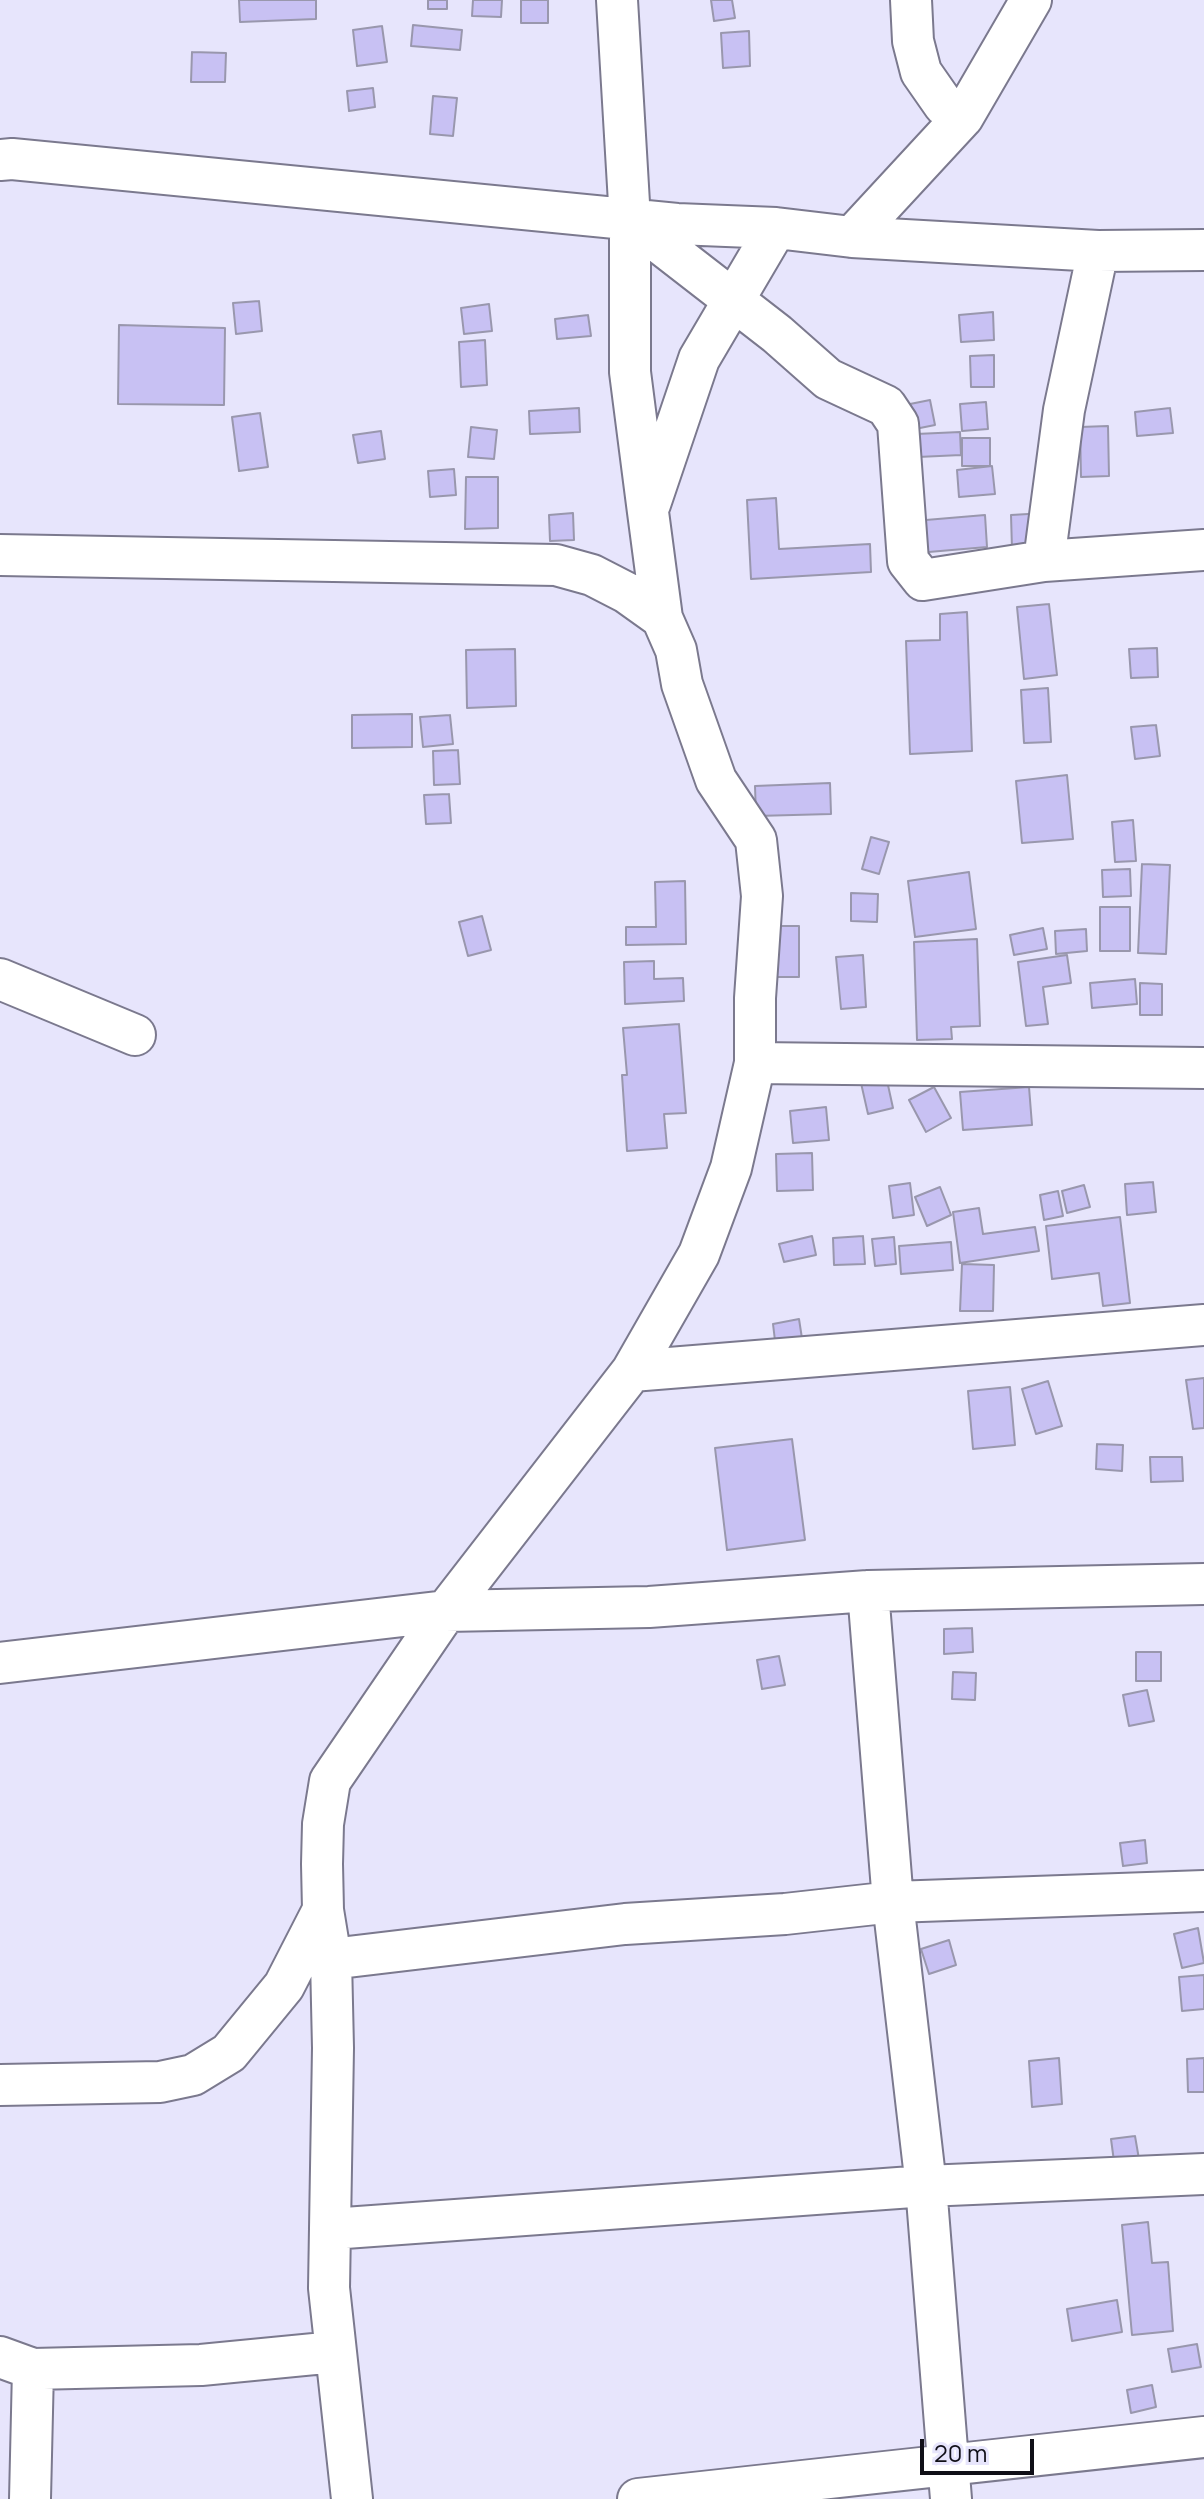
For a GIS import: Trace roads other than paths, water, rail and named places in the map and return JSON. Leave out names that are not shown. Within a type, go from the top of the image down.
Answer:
[{"type":"street","points":[[352,2499],[329,2288],[333,2048],[331,1959],[323,1910],[323,1824],[330,1781],[446,1611],[632,1371],[699,1254],[731,1168],[755,1063],[755,998],[762,896],[756,840],[716,780],[682,684],[676,650],[662,618],[648,512],[630,372],[630,220],[617,0]]},
{"type":"street","points":[[911,0],[913,41],[921,72],[944,105],[963,117]]},
{"type":"street","points":[[852,237],[963,117],[1031,0]]},
{"type":"street","points":[[0,160],[630,220],[776,228],[852,237],[1098,251],[1204,250]]},
{"type":"street","points":[[630,220],[777,334],[828,379],[886,406],[898,424],[908,561],[923,580],[1044,561],[1204,550]]},
{"type":"street","points":[[648,512],[699,359],[776,228]]},
{"type":"street","points":[[1044,561],[1064,410],[1098,251]]},
{"type":"street","points":[[0,555],[556,565],[592,575],[627,593],[662,618]]},
{"type":"street","points":[[3,984],[135,1035]]},
{"type":"street","points":[[755,1063],[1204,1068]]},
{"type":"street","points":[[632,1371],[1204,1325]]},
{"type":"street","points":[[0,1663],[446,1611],[649,1607],[868,1591],[1204,1584]]},
{"type":"street","points":[[868,1591],[893,1902],[926,2186],[950,2481]]},
{"type":"street","points":[[331,1959],[625,1924],[785,1914],[893,1902],[1204,1891]]},
{"type":"street","points":[[0,2085],[160,2082],[193,2075],[229,2053],[284,1986],[323,1910]]},
{"type":"street","points":[[331,2229],[926,2186],[1204,2174]]},
{"type":"street","points":[[30,2499],[16,2363],[201,2365],[335,2352]]},
{"type":"street","points":[[638,2499],[950,2481],[1204,2437]]}]
